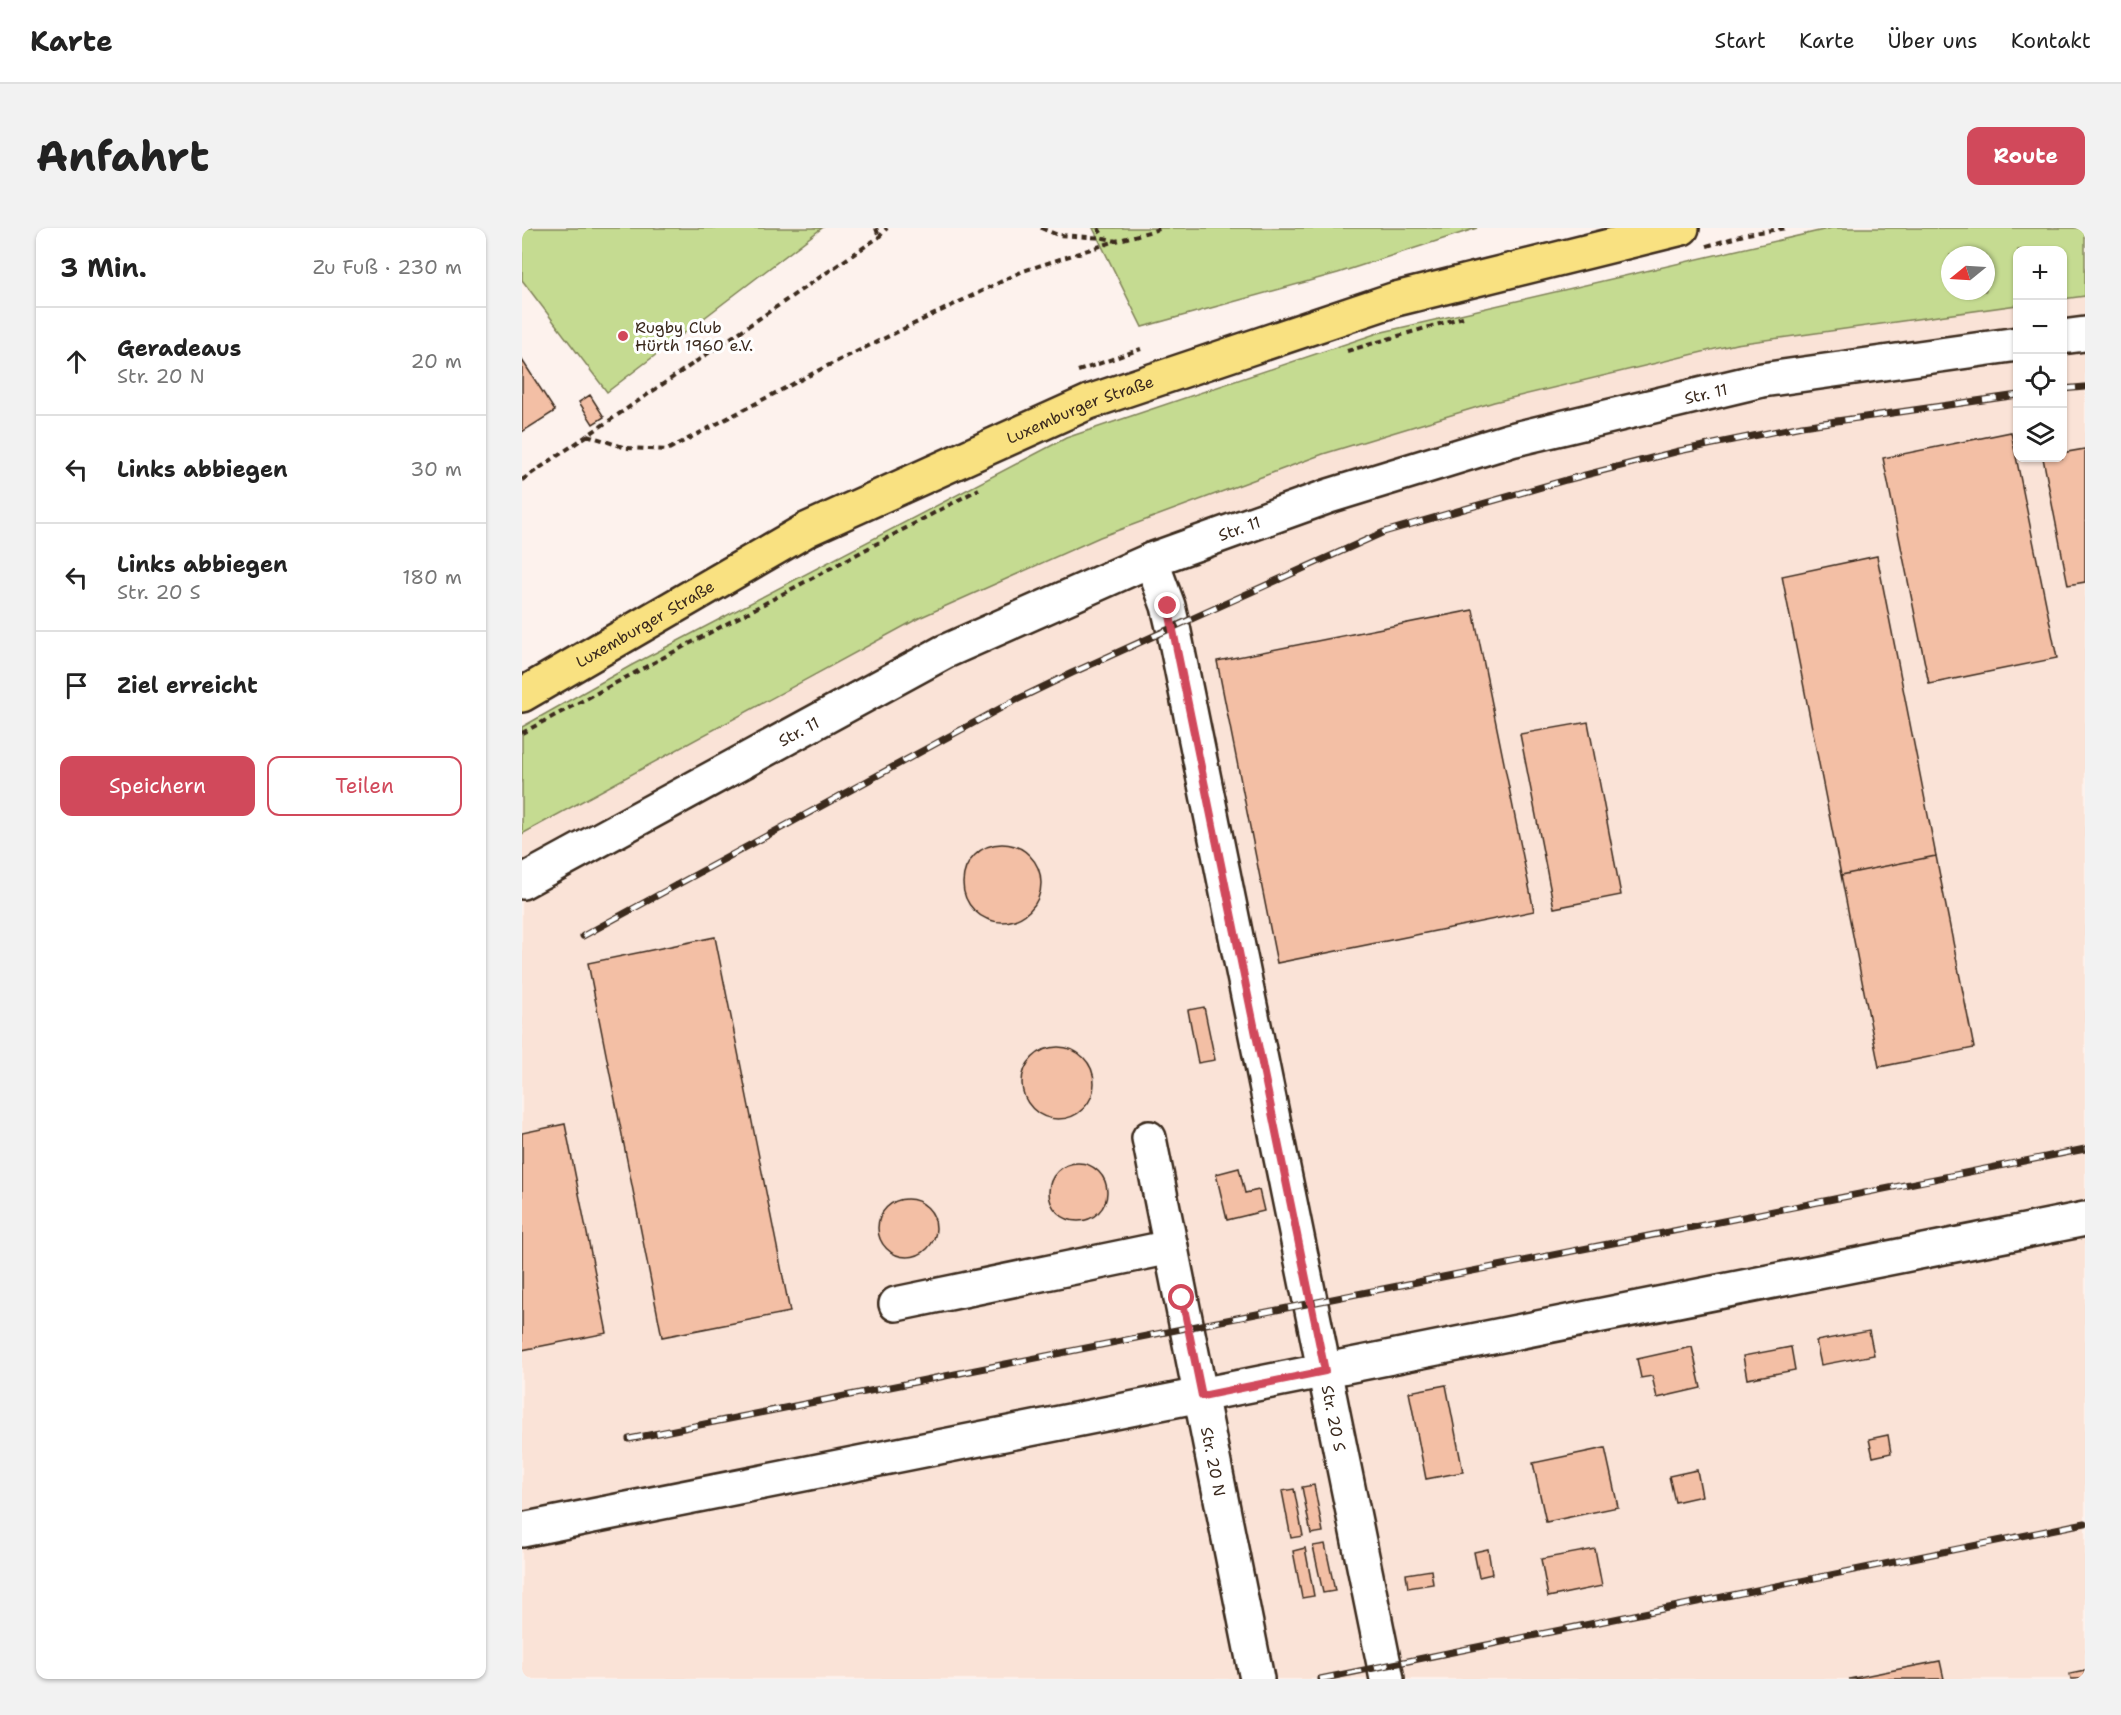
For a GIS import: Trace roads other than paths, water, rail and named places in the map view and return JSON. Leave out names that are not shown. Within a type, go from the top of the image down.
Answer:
[{"type":"main road","name":"Luxemburger Straße","points":[[522,695],[808,529],[1089,402],[1396,299],[1692,238]]},
{"type":"lane","points":[[2067,336],[2085,334]]},
{"type":"lane","name":"Str. 11","points":[[522,882],[944,652],[1151,560],[1329,496],[1522,437],[1762,380],[2013,345]]},
{"type":"lane","name":"Str. 20 S","points":[[1151,560],[1168,606],[1173,627],[1387,1679]]},
{"type":"lane","name":"Str. 20 N","points":[[1149,1138],[1257,1679]]},
{"type":"lane","points":[[522,1530],[2085,1219]]},
{"type":"lane","points":[[896,1304],[1171,1247]]},
{"type":"railway","points":[[2067,389],[2085,387]]},
{"type":"railway","points":[[583,936],[1012,702],[1384,532],[1566,480],[1679,451],[1802,426],[2013,396]]},
{"type":"railway","points":[[629,1439],[2085,1149]]},
{"type":"railway","points":[[1320,1679],[2085,1523]]},
{"type":"place","name":"Rugby Club Hürth 1960 e.V.","points":[[623,336]]}]
